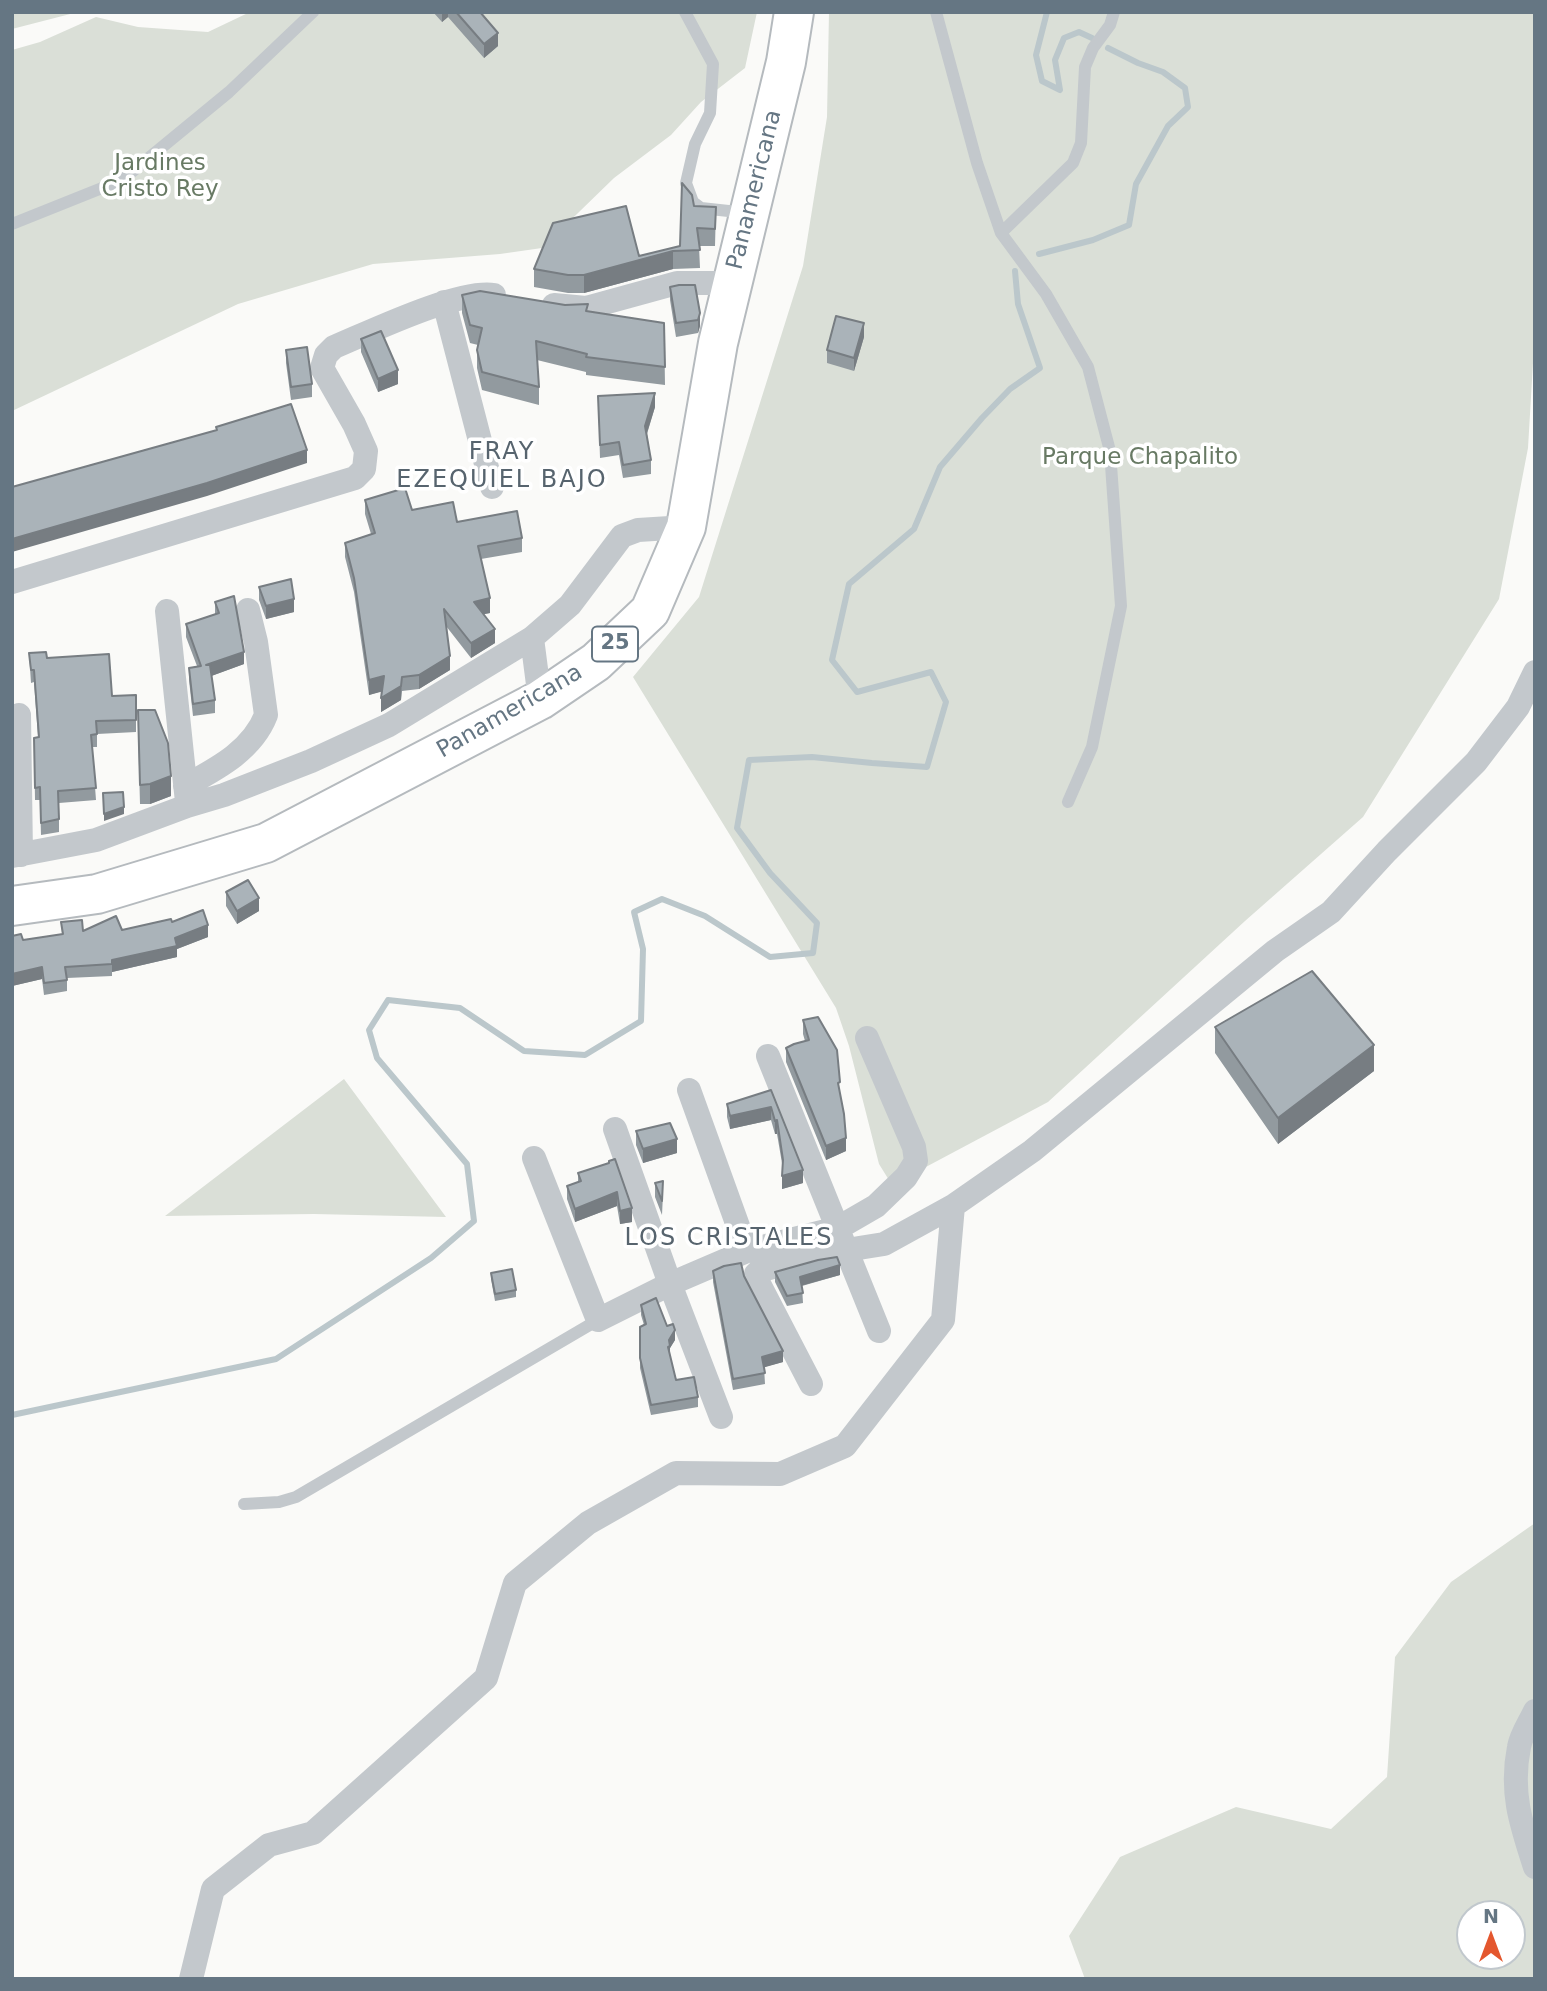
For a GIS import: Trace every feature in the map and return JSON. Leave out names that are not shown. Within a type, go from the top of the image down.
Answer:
[{"type":"main road","name":"Panamericana","points":[[12,906],[97,894],[266,844],[540,700],[596,662],[650,611],[686,527],[718,343],[786,62],[794,12]]},
{"type":"street","points":[[12,582],[355,478],[364,469],[366,451],[322,368],[326,355],[334,347],[444,302],[484,293],[567,308],[586,308],[677,283],[732,283]]},
{"type":"street","points":[[444,302],[492,487]]},
{"type":"street","points":[[186,796],[224,795],[299,766],[388,725],[531,638],[569,605],[622,536],[638,530],[686,527]]},
{"type":"street","points":[[19,715],[16,855],[96,840],[186,796],[248,743],[262,724],[266,715],[256,642],[248,610]]},
{"type":"street","points":[[167,611],[186,796]]},
{"type":"street","points":[[531,638],[540,700]]},
{"type":"street","points":[[534,1158],[598,1320],[670,1284],[747,1251],[842,1240],[884,1244],[953,1206],[1032,1151],[1275,951],[1331,912],[1387,851],[1476,762],[1518,707],[1535,672]]},
{"type":"street","points":[[811,1384],[756,1275],[759,1271],[815,1255],[842,1240],[906,1177],[916,1161],[914,1147],[867,1038]]},
{"type":"street","points":[[768,1056],[879,1331]]},
{"type":"street","points":[[688,1090],[747,1251]]},
{"type":"street","points":[[615,1129],[721,1417]]},
{"type":"street","points":[[191,1979],[212,1889],[268,1845],[313,1833],[486,1678],[515,1583],[525,1574],[588,1524],[676,1474],[780,1474],[845,1446],[943,1320],[953,1206]]},
{"type":"street","points":[[1535,1711],[1519,1744],[1515,1793],[1521,1824],[1535,1867]]},
{"type":"lane","points":[[12,224],[122,180],[229,92],[313,12]]},
{"type":"lane","points":[[685,12],[713,64],[710,113],[695,144],[686,183],[693,202],[701,208],[751,214]]},
{"type":"lane","points":[[936,12],[976,163],[1001,233],[1046,294],[1088,368],[1110,451],[1121,606],[1092,747],[1068,802]]},
{"type":"lane","points":[[1001,233],[1073,163],[1081,142],[1085,67],[1093,48],[1110,25],[1114,12]]},
{"type":"lane","points":[[244,1504],[279,1502],[296,1497],[598,1320]]},
{"type":"green space","points":[[12,12],[78,12],[12,29]]},
{"type":"green space","name":"Jardines Cristo Rey","points":[[250,12],[757,12],[745,68],[701,102],[671,135],[614,178],[542,248],[373,264],[238,304],[12,411],[12,50],[40,42],[96,17],[138,27],[208,32]]},
{"type":"green space","name":"Parque Chapalito","points":[[829,12],[1535,12],[1535,329],[1528,448],[1499,599],[1363,817],[1048,1102],[892,1185],[879,1164],[849,1046],[836,1008],[633,677],[699,597],[803,266],[827,117]]},
{"type":"green space","points":[[344,1079],[446,1217],[314,1214],[165,1216]]},
{"type":"green space","points":[[1535,1523],[1535,1979],[1085,1979],[1069,1936],[1120,1857],[1236,1807],[1331,1829],[1387,1777],[1395,1657],[1451,1582]]},
{"type":"building","points":[[456,12],[480,12],[498,33],[484,44]]},
{"type":"building","points":[[682,183],[692,195],[694,206],[716,207],[715,229],[697,228],[700,250],[673,251],[584,275],[534,269],[553,223],[626,206],[639,256],[680,246]]},
{"type":"building","points":[[695,285],[700,313],[698,320],[676,323],[670,287]]},
{"type":"building","points":[[480,291],[565,305],[588,304],[586,311],[664,323],[665,367],[586,357],[587,354],[536,341],[539,387],[482,372],[477,350],[482,328],[470,325],[462,295]]},
{"type":"building","points":[[836,316],[864,323],[854,358],[827,350]]},
{"type":"building","points":[[381,331],[398,370],[378,379],[361,339]]},
{"type":"building","points":[[307,347],[312,384],[291,387],[286,350]]},
{"type":"building","points":[[655,393],[645,426],[651,460],[623,465],[619,442],[600,445],[598,396]]},
{"type":"building","points":[[291,404],[307,450],[207,483],[12,539],[12,487],[217,430],[216,427]]},
{"type":"building","points":[[405,488],[412,510],[453,502],[457,522],[517,511],[522,538],[478,546],[490,598],[474,602],[495,629],[471,643],[444,609],[450,656],[419,675],[402,677],[401,686],[381,698],[384,676],[369,680],[354,578],[345,543],[375,533],[365,500]]},
{"type":"building","points":[[291,579],[294,599],[266,606],[259,587]]},
{"type":"building","points":[[234,596],[244,652],[206,665],[210,665],[215,700],[193,704],[189,668],[201,666],[186,624],[219,613],[215,602]]},
{"type":"building","points":[[46,652],[47,658],[109,654],[112,696],[136,695],[136,720],[96,721],[97,734],[91,735],[96,788],[58,791],[59,819],[41,823],[40,787],[35,788],[34,738],[39,737],[34,670],[31,670],[29,653]]},
{"type":"building","points":[[138,710],[155,710],[168,743],[171,776],[140,785]]},
{"type":"building","points":[[123,792],[124,807],[104,814],[103,793]]},
{"type":"building","points":[[248,880],[259,898],[237,911],[226,892]]},
{"type":"building","points":[[203,910],[208,925],[175,938],[177,946],[112,960],[112,964],[65,967],[67,980],[44,983],[42,967],[12,974],[12,936],[21,934],[23,940],[63,934],[61,922],[82,920],[83,931],[116,916],[122,930],[171,919],[172,922]]},
{"type":"building","points":[[1312,971],[1374,1045],[1278,1118],[1215,1027]]},
{"type":"building","points":[[818,1017],[837,1050],[838,1083],[846,1138],[826,1146],[786,1048],[809,1040],[803,1020]]},
{"type":"building","points":[[771,1090],[803,1170],[782,1176],[783,1160],[777,1120],[775,1121],[771,1107],[730,1116],[727,1104]]},
{"type":"building","points":[[670,1123],[677,1139],[643,1149],[636,1131]]},
{"type":"building","points":[[615,1159],[632,1208],[620,1211],[617,1192],[575,1209],[567,1186],[581,1181],[578,1173]]},
{"type":"building","points":[[663,1181],[662,1201],[655,1183]]},
{"type":"building","points":[[837,1257],[840,1265],[800,1277],[803,1293],[787,1296],[775,1272],[818,1260]]},
{"type":"building","points":[[741,1263],[744,1276],[783,1351],[762,1357],[765,1373],[733,1379],[713,1271]]},
{"type":"building","points":[[512,1269],[516,1290],[495,1294],[491,1273]]},
{"type":"building","points":[[656,1298],[667,1326],[673,1324],[675,1330],[668,1347],[676,1380],[694,1377],[698,1397],[651,1405],[640,1358],[640,1327],[646,1324],[641,1305]]},
{"type":"waterway","points":[[1047,12],[1036,55],[1042,81],[1060,90],[1055,60],[1064,38],[1079,32],[1092,38]]},
{"type":"waterway","points":[[1039,254],[1093,240],[1129,225],[1136,184],[1168,126],[1188,107],[1185,88],[1163,72],[1108,48]]},
{"type":"waterway","points":[[12,1415],[276,1359],[431,1258],[474,1221],[467,1164],[377,1058],[369,1030],[388,1000],[460,1008],[524,1051],[585,1055],[641,1021],[643,949],[634,912],[662,899],[705,916],[770,957],[813,953],[817,923],[770,873],[737,828],[749,760],[812,757],[927,767],[946,702],[931,672],[857,692],[832,660],[849,584],[914,529],[940,467],[1010,389],[1040,368],[1018,304],[1015,271]]},
{"type":"district","name":"FRAY EZEQUIEL BAJO","points":[[502,467]]},
{"type":"district","name":"LOS CRISTALES","points":[[729,1239]]}]
